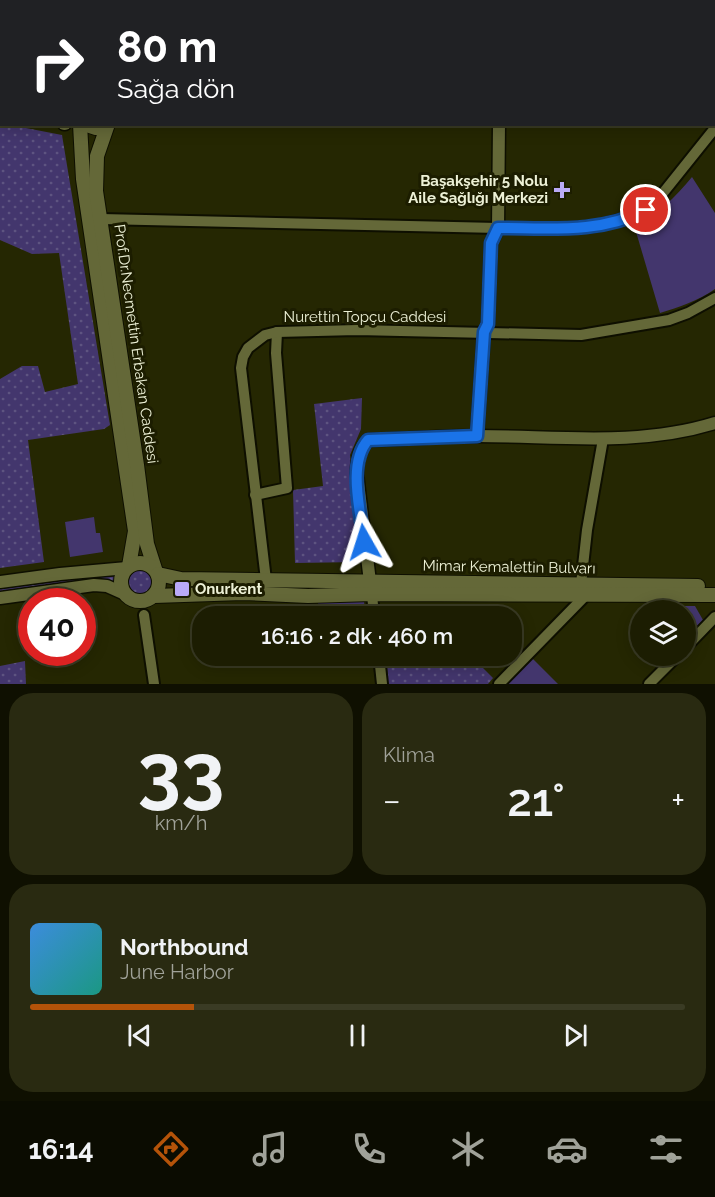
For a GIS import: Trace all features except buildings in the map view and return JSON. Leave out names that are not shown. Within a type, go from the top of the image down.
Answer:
[{"type":"main road","name":"Prof.Dr.Necmettin Erbakan Caddesi","points":[[80,126],[82,179],[135,531],[128,567]]},
{"type":"main road","name":"Prof.Dr.Necmettin Erbakan Caddesi","points":[[108,126],[97,156],[96,175],[100,219],[147,544],[157,572]]},
{"type":"main road","points":[[157,572],[159,586],[144,615],[128,597],[121,581],[128,567],[144,563],[157,572],[181,579],[266,580],[371,588],[583,589],[715,596]]},
{"type":"main road","name":"Mimar Kemalettin Bulvarı","points":[[583,589],[715,586]]},
{"type":"main road","points":[[128,597],[142,602],[152,597],[243,593],[308,596],[371,588]]},
{"type":"street","points":[[477,436],[484,332],[488,324],[491,243],[498,228],[499,126]]},
{"type":"street","points":[[100,219],[498,228],[596,226],[634,216],[646,210],[663,195],[715,128]]},
{"type":"street","name":"Nurettin Topçu Caddesi","points":[[266,580],[241,368],[248,348],[265,335],[277,332],[357,330],[581,335],[669,320],[688,313],[715,298]]},
{"type":"street","points":[[255,495],[287,488],[276,353],[277,332]]},
{"type":"street","points":[[373,606],[357,474],[357,459],[368,440],[477,436],[642,438],[715,423]]},
{"type":"street","points":[[499,684],[583,589],[587,530],[603,439]]},
{"type":"street","points":[[0,582],[128,567]]},
{"type":"street","points":[[0,598],[94,585],[107,586],[128,597]]},
{"type":"street","points":[[144,615],[154,684]]},
{"type":"street","points":[[696,637],[715,617]]},
{"type":"street","points":[[380,666],[382,684]]},
{"type":"street","points":[[649,684],[667,666]]},
{"type":"shaded area","points":[[0,126],[16,126],[62,135],[110,425],[104,429],[28,440],[44,562],[0,568],[0,379],[22,366],[38,366],[45,392],[78,384],[59,253],[32,254],[0,240]]},
{"type":"shaded area","points":[[692,177],[715,213],[715,289],[695,300],[660,313],[634,225],[659,211]]},
{"type":"shaded area","points":[[362,398],[361,429],[350,455],[361,562],[295,563],[293,490],[323,486],[314,404]]},
{"type":"shaded area","points":[[94,517],[96,533],[100,533],[103,552],[70,557],[65,522]]},
{"type":"shaded area","points":[[141,570],[150,573],[153,582],[150,591],[141,594],[132,591],[129,582],[132,573]]},
{"type":"shaded area","points":[[116,576],[115,585],[80,588],[18,588],[18,593],[0,595],[0,588],[66,578]]},
{"type":"shaded area","points":[[364,600],[364,606],[318,606],[318,603]]},
{"type":"shaded area","points":[[696,608],[703,620],[696,628]]},
{"type":"shaded area","points":[[532,658],[558,684],[506,684]]},
{"type":"shaded area","points":[[18,662],[18,666],[25,666],[26,684],[0,684],[0,666]]},
{"type":"shaded area","points":[[387,667],[482,667],[493,678],[488,684],[388,684]]},
{"type":"place","name":"Başakşehir 5 Nolu Aile Sağlığı Merkezi","points":[[562,190]]},
{"type":"place","name":"Onurkent","points":[[182,589]]},
{"type":"route","points":[[364,542],[357,459],[368,440],[477,436],[484,332],[488,324],[491,243],[498,228],[596,226],[622,220],[646,210]]}]
